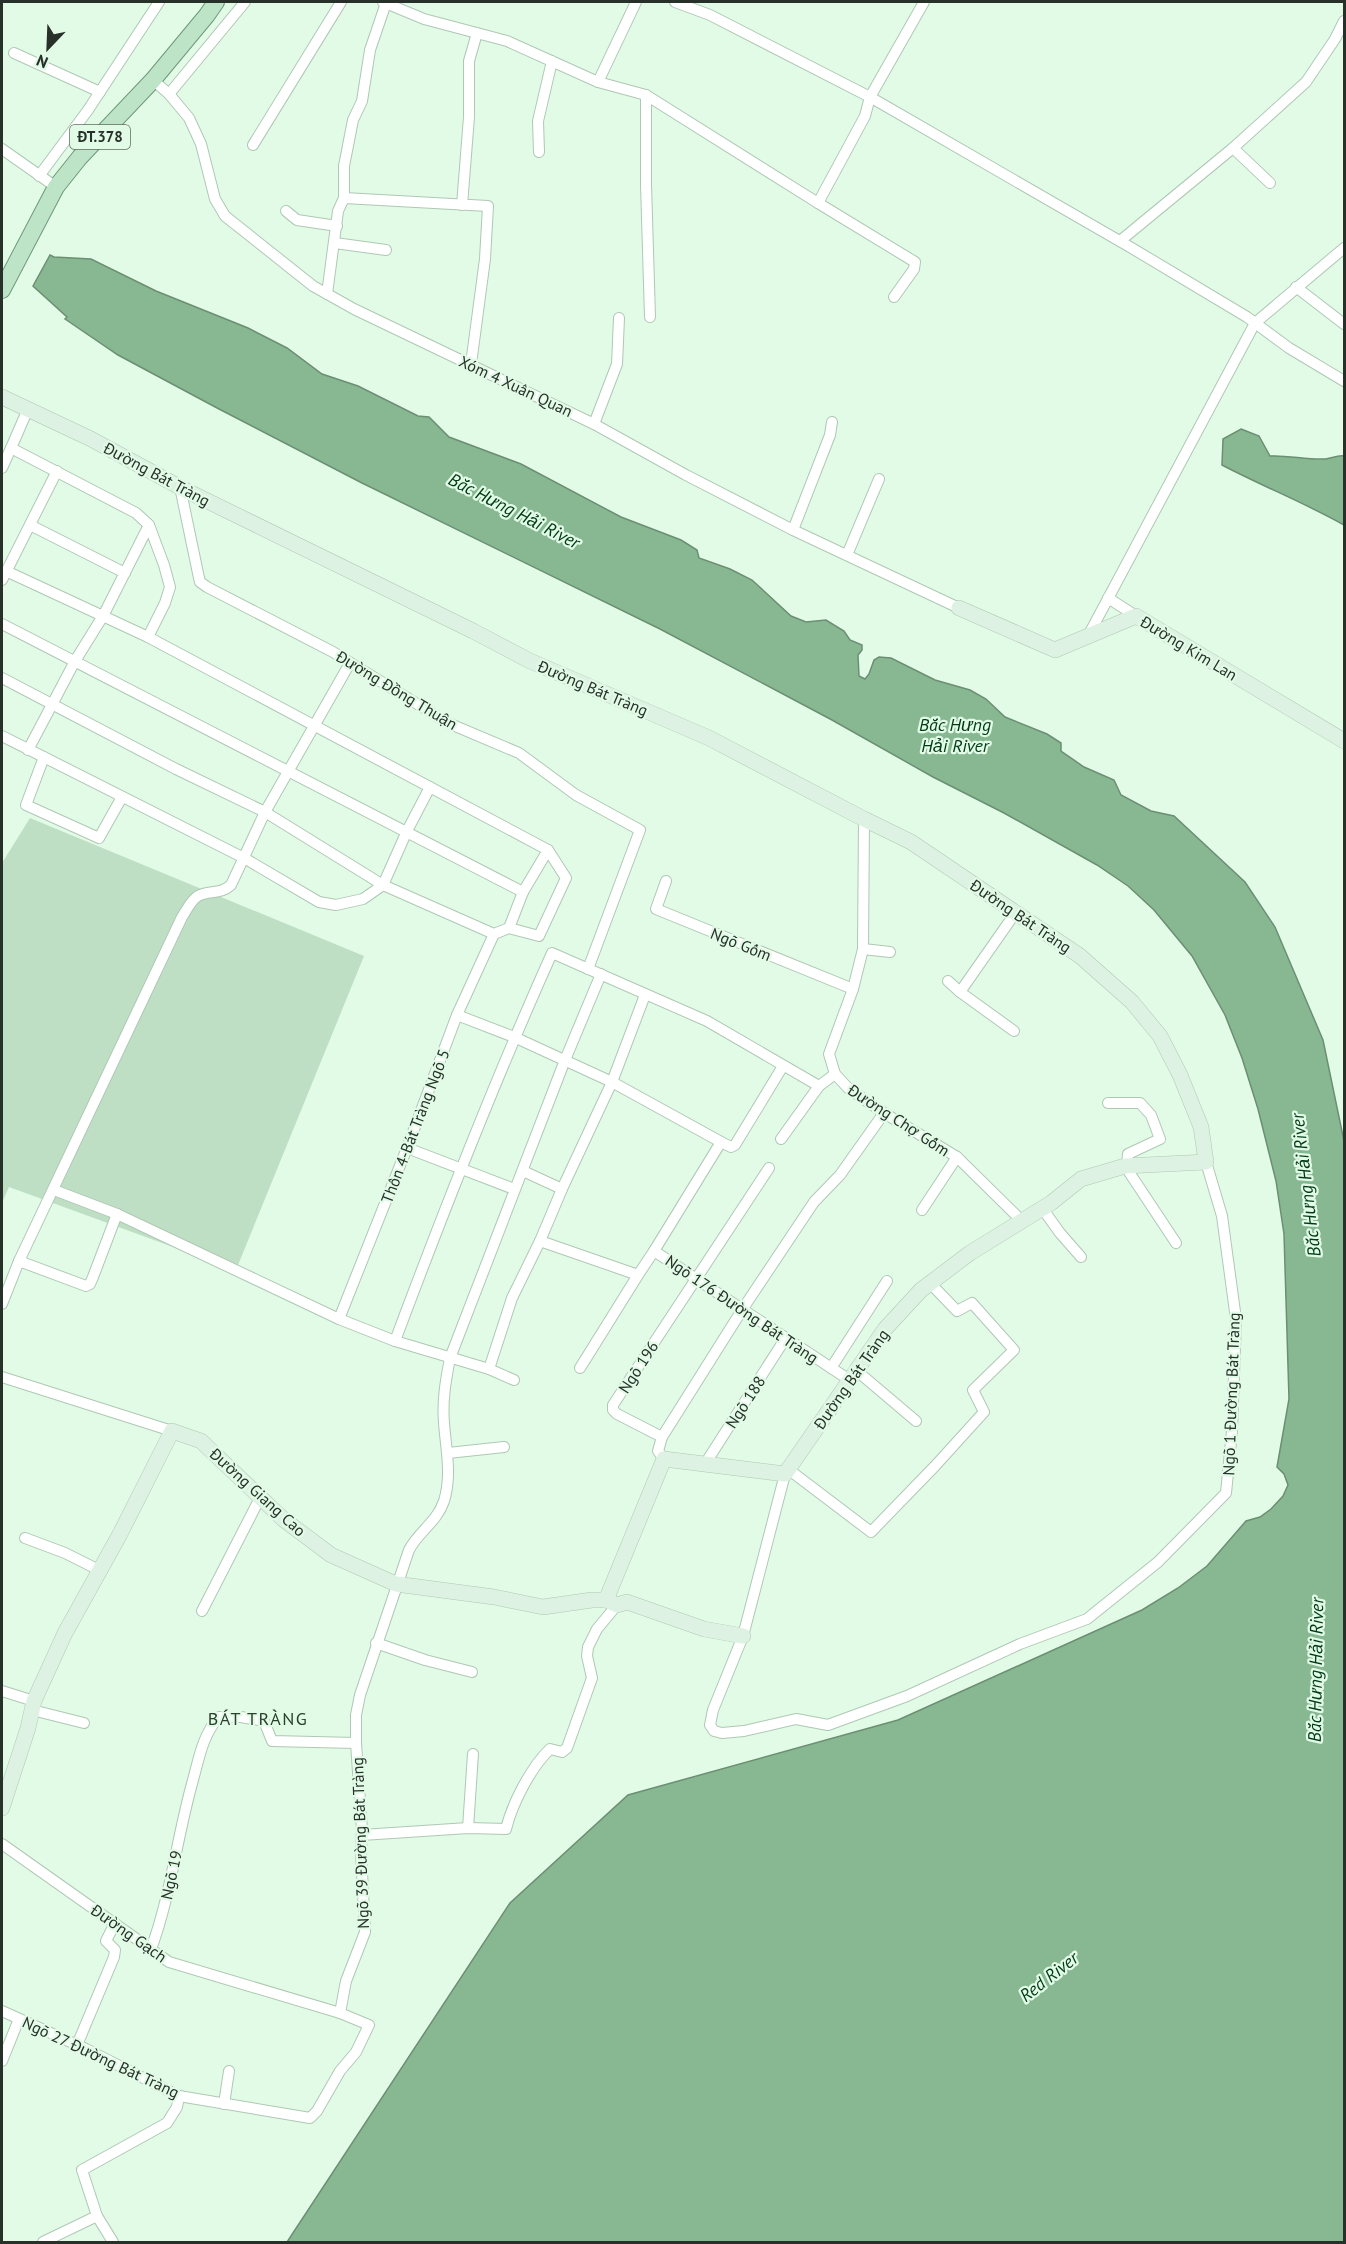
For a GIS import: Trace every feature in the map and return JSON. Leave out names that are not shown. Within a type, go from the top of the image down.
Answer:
[{"type":"main road","name":"ĐT.378","points":[[2,290],[53,192],[80,157],[153,80],[212,6]]},
{"type":"street","points":[[39,176],[100,92],[159,2]]},
{"type":"street","points":[[169,94],[245,2]]},
{"type":"street","points":[[253,145],[341,2]]},
{"type":"street","points":[[327,294],[338,211],[344,198],[344,166],[353,120],[362,100],[370,50],[384,2],[423,19],[507,41],[598,82],[646,95],[915,262],[915,266],[894,297]]},
{"type":"street","points":[[598,82],[636,2]]},
{"type":"street","points":[[675,2],[710,15],[870,97],[1120,241],[1255,323],[1289,348],[1344,381]]},
{"type":"street","points":[[818,203],[865,116],[870,97],[924,2]]},
{"type":"street","points":[[1120,241],[1233,148],[1306,82],[1344,21]]},
{"type":"street","points":[[462,205],[469,117],[469,61],[477,33]]},
{"type":"street","points":[[14,53],[100,92]]},
{"type":"street","points":[[539,152],[538,121],[552,61]]},
{"type":"street","name":"Xóm 4 Xuân Quan","points":[[153,80],[169,94],[189,118],[201,144],[215,199],[225,216],[327,294],[374,319],[594,424],[793,530],[959,608]]},
{"type":"street","points":[[646,95],[650,317]]},
{"type":"street","points":[[1233,148],[1270,183]]},
{"type":"street","points":[[2,149],[39,176],[53,192]]},
{"type":"street","points":[[344,198],[488,206],[485,259],[471,364]]},
{"type":"street","points":[[286,211],[297,220],[337,226]]},
{"type":"street","points":[[335,243],[386,250]]},
{"type":"street","points":[[1088,636],[1255,323],[1344,248]]},
{"type":"street","points":[[1296,287],[1344,324]]},
{"type":"street","points":[[594,424],[617,364],[619,318]]},
{"type":"street","name":"Đường Bát Tràng","points":[[2,397],[91,439],[180,488],[530,661],[709,738],[911,842],[1080,956],[1132,1002],[1160,1036],[1180,1075],[1201,1127],[1206,1162],[1126,1166],[1081,1179],[1042,1208],[970,1253],[921,1290],[885,1329],[787,1471]]},
{"type":"street","points":[[2,468],[28,409]]},
{"type":"street","points":[[793,530],[830,435],[832,423]]},
{"type":"street","points":[[11,448],[136,513],[149,525],[170,587],[165,603],[148,637]]},
{"type":"street","points":[[57,471],[4,576],[148,637],[548,850],[566,878],[539,936]]},
{"type":"street","points":[[847,555],[879,479]]},
{"type":"street","name":"Đường Đồng Thuận","points":[[180,488],[200,582],[207,588],[333,652],[448,723],[519,753],[576,795],[640,830],[588,969]]},
{"type":"street","points":[[30,525],[125,573]]},
{"type":"street","points":[[28,750],[75,661],[103,616],[149,525]]},
{"type":"street","points":[[1108,598],[1136,616]]},
{"type":"street","name":"Đường Kim Lan","points":[[959,608],[1055,650],[1136,616],[1344,741]]},
{"type":"street","points":[[2,624],[523,892]]},
{"type":"street","points":[[2,1304],[20,1261],[182,917],[199,895],[225,891],[231,885],[265,812],[350,663]]},
{"type":"street","points":[[2,678],[265,812],[383,885],[494,934],[509,928],[539,936],[552,953],[707,1021],[819,1086]]},
{"type":"street","points":[[2,736],[244,858],[319,902],[331,904],[363,899],[383,885],[430,787]]},
{"type":"street","points":[[44,758],[26,804],[99,838],[122,797]]},
{"type":"street","name":"Đường Chợ Gốm","points":[[864,819],[863,949],[853,989],[830,1054],[835,1074],[849,1089],[884,1113],[957,1157],[1022,1221]]},
{"type":"street","points":[[509,928],[523,892],[548,850]]},
{"type":"street","name":"Ngõ Gốm","points":[[666,881],[656,909],[853,989]]},
{"type":"street","points":[[960,992],[1016,912]]},
{"type":"street","name":"Thôn 4-Bát Tràng Ngõ 5","points":[[339,1319],[457,1015],[494,934]]},
{"type":"street","points":[[863,949],[890,952]]},
{"type":"street","points":[[395,1341],[460,1169],[514,1037],[552,953]]},
{"type":"street","name":"Ngõ 39 Đường Bát Tràng","points":[[340,2013],[346,1981],[365,1932],[356,1743],[356,1715],[360,1695],[396,1584],[414,1539],[433,1521],[443,1504],[449,1477],[444,1391],[450,1358],[565,1059],[601,974]]},
{"type":"street","points":[[948,981],[1014,1031]]},
{"type":"street","points":[[489,1369],[512,1298],[612,1082],[645,995]]},
{"type":"street","points":[[457,1015],[565,1059],[612,1082],[730,1147],[735,1145],[783,1066]]},
{"type":"street","points":[[781,1139],[819,1086],[835,1074]]},
{"type":"street","points":[[1108,1103],[1140,1103],[1151,1115],[1160,1139],[1128,1154],[1126,1166],[1176,1243]]},
{"type":"street","points":[[884,1113],[840,1174],[814,1202],[742,1310],[662,1437],[658,1451],[664,1459],[787,1471],[871,1532],[984,1412],[973,1390],[1014,1350],[972,1303],[957,1311],[930,1283]]},
{"type":"street","points":[[654,1251],[722,1142]]},
{"type":"street","points":[[407,1148],[514,1189]]},
{"type":"street","points":[[922,1210],[957,1157]]},
{"type":"street","name":"Ngõ 1 Đường Bát Tràng","points":[[744,1636],[713,1710],[710,1725],[714,1731],[722,1733],[744,1731],[796,1719],[828,1725],[908,1696],[1020,1644],[1087,1619],[1158,1562],[1226,1493],[1232,1431],[1236,1319],[1222,1216],[1206,1162]]},
{"type":"street","points":[[696,1278],[770,1168]]},
{"type":"street","points":[[523,1171],[562,1189]]},
{"type":"street","points":[[54,1190],[117,1214],[339,1319],[395,1341],[489,1369],[514,1380]]},
{"type":"street","points":[[1042,1208],[1060,1233],[1082,1257]]},
{"type":"street","points":[[20,1261],[86,1286],[90,1284],[117,1214]]},
{"type":"street","points":[[540,1241],[638,1275]]},
{"type":"street","name":"Ngõ 176 Đường Bát Tràng","points":[[580,1368],[654,1251],[831,1368],[854,1376],[916,1422]]},
{"type":"street","name":"Ngõ 196","points":[[662,1437],[617,1414],[613,1410],[613,1405],[696,1278]]},
{"type":"street","points":[[831,1368],[887,1281]]},
{"type":"street","name":"Ngõ 188","points":[[705,1464],[785,1339]]},
{"type":"street","points":[[2,1377],[172,1431],[120,1534],[65,1633],[33,1705],[2,1808]]},
{"type":"street","name":"Đường Giang Cao","points":[[172,1431],[201,1441],[283,1518],[331,1555],[396,1584],[543,1606],[627,1602],[704,1629],[744,1636]]},
{"type":"street","points":[[448,1453],[504,1447]]},
{"type":"street","points":[[362,1835],[468,1828],[506,1829],[518,1796],[542,1757],[550,1749],[562,1752],[567,1748],[592,1678],[586,1656],[588,1647],[611,1602],[664,1459]]},
{"type":"street","points":[[744,1636],[749,1607],[787,1471]]},
{"type":"street","points":[[202,1611],[261,1496]]},
{"type":"street","points":[[25,1538],[65,1553],[99,1570]]},
{"type":"street","points":[[376,1643],[425,1660],[472,1672]]},
{"type":"street","points":[[2,1691],[84,1723]]},
{"type":"street","name":"Ngõ 19","points":[[151,1949],[160,1926],[188,1799],[209,1727],[219,1717],[241,1717],[264,1721],[272,1741],[356,1743]]},
{"type":"street","points":[[468,1828],[473,1754]]},
{"type":"street","name":"Đường Gạch","points":[[2,1844],[169,1962],[340,2013]]},
{"type":"street","points":[[77,2045],[114,1957],[115,1950],[106,1941],[115,1923]]},
{"type":"street","name":"Ngõ 27 Đường Bát Tràng","points":[[2,2011],[77,2045],[179,2096],[310,2118],[317,2111],[340,2071],[356,2052],[369,2025],[340,2013]]},
{"type":"street","points":[[2,2061],[19,2019]]},
{"type":"street","points":[[224,2104],[229,2071]]},
{"type":"street","points":[[113,2242],[97,2216],[82,2170],[167,2123],[177,2107],[179,2096]]},
{"type":"street","points":[[43,2242],[97,2216]]},
{"type":"shaded area","points":[[30,818],[364,956],[236,1270],[9,1187],[2,1203],[2,863]]},
{"type":"water","points":[[50,255],[91,259],[156,291],[248,328],[287,348],[322,374],[358,386],[418,416],[429,417],[449,437],[521,464],[621,517],[681,540],[697,550],[699,558],[752,580],[791,616],[806,622],[826,620],[844,631],[850,640],[862,645],[862,650],[858,655],[859,676],[865,679],[874,660],[879,657],[891,658],[935,680],[970,690],[986,699],[1005,717],[1047,734],[1061,743],[1061,751],[1084,767],[1114,780],[1121,795],[1151,811],[1174,816],[1245,882],[1275,927],[1323,1040],[1344,1141],[1344,2242],[287,2242],[510,1903],[628,1795],[898,1720],[1142,1610],[1178,1588],[1207,1566],[1246,1521],[1260,1517],[1271,1509],[1283,1496],[1288,1485],[1284,1474],[1277,1467],[1289,1399],[1284,1234],[1276,1181],[1258,1109],[1225,1015],[1192,956],[1154,910],[1128,886],[1097,865],[1004,813],[660,629],[362,483],[118,355],[65,319],[67,317],[33,286]]},
{"type":"water","points":[[1241,429],[1259,436],[1270,456],[1325,459],[1344,456],[1344,525],[1222,465],[1223,439]]},
{"type":"district","name":"BÁT TRÀNG","points":[[258,1719]]},
{"type":"water label","name":"Bắc Hưng Hải River","points":[[514,511]]},
{"type":"water label","name":"Bắc Hưng Hải River","points":[[955,735]]},
{"type":"water label","name":"Bắc Hưng Hải River","points":[[1306,1185]]},
{"type":"water label","name":"Bắc Hưng Hải River","points":[[1316,1670]]},
{"type":"water label","name":"Red River","points":[[1049,1977]]}]
